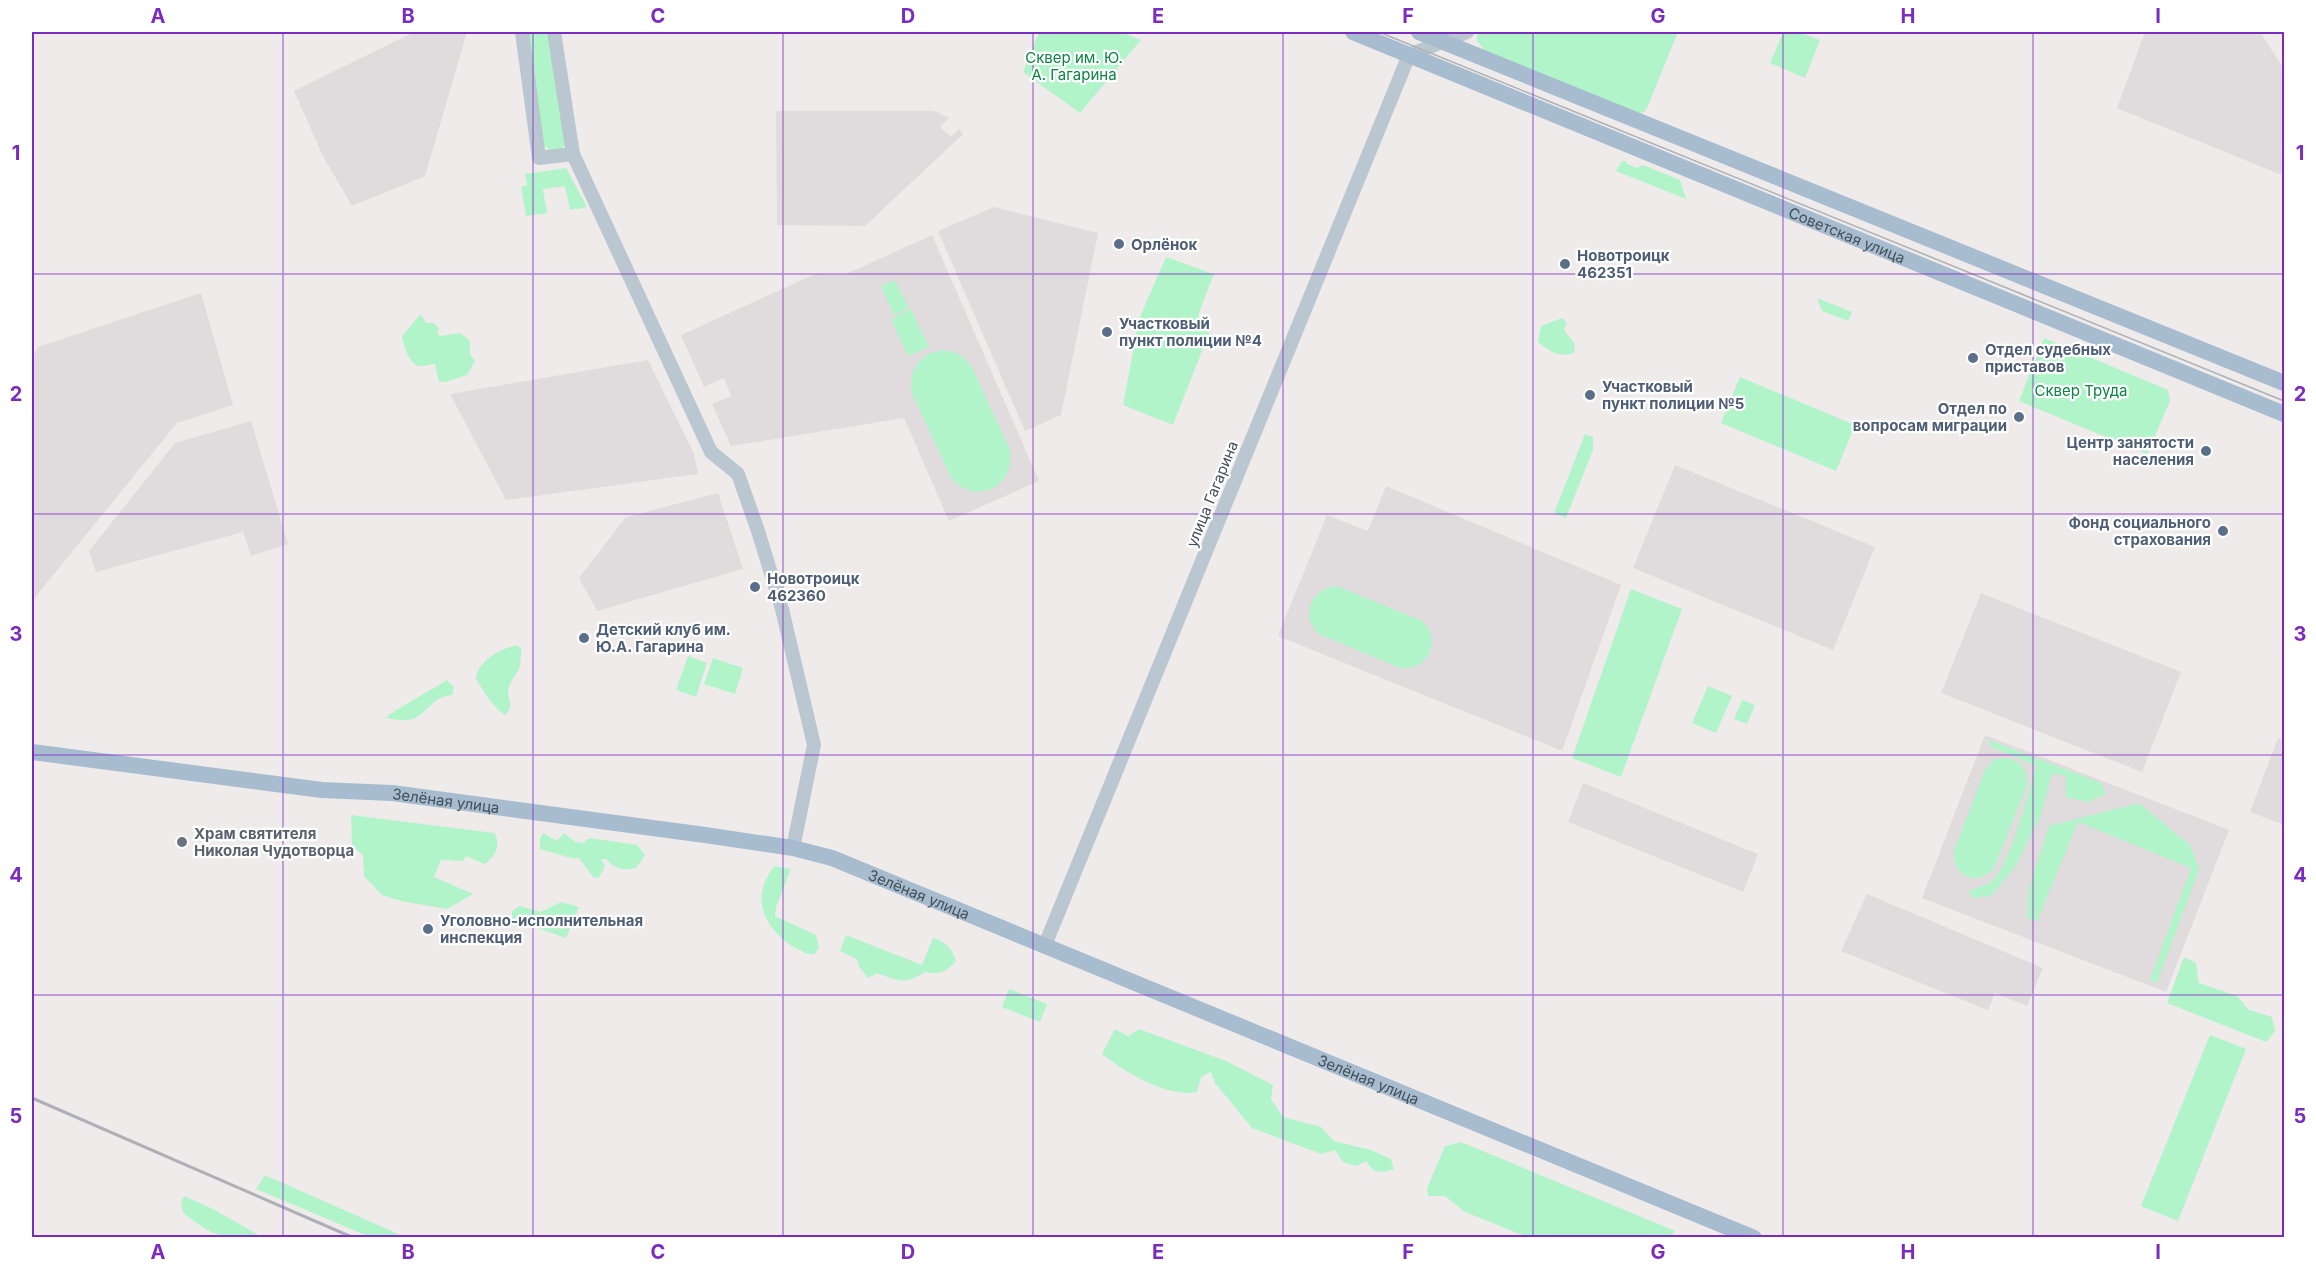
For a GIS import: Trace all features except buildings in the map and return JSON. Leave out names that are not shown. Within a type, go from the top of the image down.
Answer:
[{"type":"main road","name":"Советская улица","points":[[1353,32],[2284,414]]},
{"type":"main road","name":"Советская улица","points":[[1419,32],[2284,383]]},
{"type":"main road","name":"Зелёная улица","points":[[32,752],[322,790],[392,793],[793,848],[832,858],[1754,1238]]},
{"type":"street","points":[[522,32],[539,158],[573,154]]},
{"type":"street","points":[[554,32],[573,154],[711,452],[738,474],[782,609],[814,745],[793,848]]},
{"type":"street","points":[[1410,55],[1467,32]]},
{"type":"street","name":"улица Гагарина","points":[[1045,945],[1410,55]]},
{"type":"shaded area","points":[[414,32],[467,32],[425,176],[352,206],[323,156],[294,91]]},
{"type":"shaded area","points":[[2145,32],[2260,32],[2284,69],[2284,176],[2117,108]]},
{"type":"shaded area","points":[[776,111],[934,111],[949,118],[940,127],[951,137],[959,129],[963,134],[865,226],[777,225]]},
{"type":"shaded area","points":[[994,207],[1098,233],[1061,415],[1025,431],[938,231]]},
{"type":"shaded area","points":[[932,235],[1039,481],[949,521],[904,418],[731,446],[712,404],[731,396],[724,378],[704,387],[681,335],[815,274],[844,275]]},
{"type":"shaded area","points":[[201,293],[233,405],[177,423],[32,601],[32,359],[38,347]]},
{"type":"shaded area","points":[[648,360],[694,454],[698,474],[506,500],[450,394]]},
{"type":"shaded area","points":[[251,421],[288,544],[251,556],[243,532],[96,572],[89,551],[175,443]]},
{"type":"shaded area","points":[[1675,465],[1875,547],[1833,650],[1633,568]]},
{"type":"shaded area","points":[[1386,486],[1621,585],[1562,751],[1278,636],[1327,515],[1368,531]]},
{"type":"shaded area","points":[[718,493],[743,569],[597,611],[579,578],[626,517]]},
{"type":"shaded area","points":[[1981,593],[2181,672],[2142,772],[1941,693]]},
{"type":"shaded area","points":[[1985,735],[2229,830],[2166,992],[1922,898]]},
{"type":"shaded area","points":[[2278,738],[2284,741],[2284,825],[2250,812]]},
{"type":"shaded area","points":[[1583,783],[1758,854],[1743,892],[1568,822]]},
{"type":"shaded area","points":[[1867,894],[2043,968],[2027,1006],[1995,993],[1988,1010],[1841,951]]},
{"type":"green space","points":[[525,32],[550,32],[566,144],[560,151],[551,152],[542,143]]},
{"type":"green space","name":"Сквер им. Ю. А. Гагарина","points":[[1039,32],[1121,32],[1141,40],[1080,113],[1023,72]]},
{"type":"green space","points":[[1479,32],[1678,32],[1647,108],[1644,112],[1637,114],[1484,50],[1477,39]]},
{"type":"green space","points":[[1783,32],[1799,32],[1820,40],[1805,78],[1770,63]]},
{"type":"green space","points":[[1622,161],[1637,168],[1643,165],[1680,180],[1686,199],[1616,171]]},
{"type":"green space","points":[[566,168],[587,207],[570,210],[565,186],[543,189],[547,213],[526,216],[521,187],[527,185],[525,174]]},
{"type":"green space","points":[[1166,257],[1214,274],[1198,315],[1209,333],[1173,425],[1123,405],[1139,319]]},
{"type":"green space","points":[[895,280],[909,308],[894,315],[881,286]]},
{"type":"green space","points":[[1817,298],[1852,312],[1848,321],[1822,311]]},
{"type":"green space","points":[[911,309],[929,347],[908,356],[891,319]]},
{"type":"green space","points":[[421,314],[426,323],[434,323],[439,328],[437,333],[440,336],[460,333],[470,341],[470,354],[475,361],[467,375],[439,382],[435,364],[421,366],[412,362],[402,336]]},
{"type":"green space","points":[[1562,318],[1567,323],[1564,330],[1575,344],[1574,353],[1564,355],[1555,353],[1538,342],[1541,326]]},
{"type":"green space","name":"Сквер Труда","points":[[2044,338],[2168,390],[2170,401],[2147,454],[2019,401]]},
{"type":"green space","points":[[944,350],[959,354],[971,365],[1009,448],[1010,461],[1007,473],[993,488],[972,491],[961,487],[951,478],[912,393],[913,371],[921,359],[930,353]]},
{"type":"green space","points":[[1740,377],[1855,425],[1836,471],[1721,423]]},
{"type":"green space","points":[[1585,434],[1593,437],[1593,450],[1566,518],[1554,513]]},
{"type":"green space","points":[[1337,586],[1422,621],[1428,629],[1432,645],[1425,660],[1410,668],[1400,668],[1319,634],[1310,619],[1311,604],[1320,592]]},
{"type":"green space","points":[[1631,589],[1682,609],[1621,777],[1572,758]]},
{"type":"green space","points":[[516,645],[521,648],[520,664],[508,689],[510,706],[505,715],[492,703],[476,679],[485,661],[496,653]]},
{"type":"green space","points":[[688,656],[707,663],[696,697],[676,690]]},
{"type":"green space","points":[[713,658],[743,668],[735,694],[704,684]]},
{"type":"green space","points":[[447,680],[454,687],[452,695],[435,701],[411,719],[387,718],[388,715]]},
{"type":"green space","points":[[1708,686],[1732,696],[1716,733],[1692,723]]},
{"type":"green space","points":[[1742,700],[1755,705],[1747,724],[1734,719]]},
{"type":"green space","points":[[1989,740],[2101,783],[2106,794],[2088,802],[2066,797],[2066,776],[2052,773],[2041,815],[2015,867],[1991,896],[1972,898],[1969,891],[1991,882],[2005,861],[2018,828],[2036,766],[1990,746]]},
{"type":"green space","points":[[2008,758],[2021,765],[2026,774],[2027,785],[1994,868],[1988,874],[1974,878],[1961,873],[1954,860],[1954,851],[1985,770],[1994,760]]},
{"type":"green space","points":[[2139,803],[2190,845],[2199,869],[2157,983],[2150,980],[2191,868],[2078,822],[2037,921],[2027,918],[2029,888],[2049,826]]},
{"type":"green space","points":[[351,815],[494,833],[497,846],[494,854],[484,864],[466,856],[463,861],[441,860],[434,877],[473,894],[447,909],[401,901],[382,895],[364,876],[363,855],[352,846]]},
{"type":"green space","points":[[543,833],[557,841],[564,833],[576,842],[582,843],[590,838],[637,845],[645,855],[636,868],[628,869],[616,867],[606,859],[601,859],[605,866],[599,878],[593,877],[578,857],[574,859],[540,849],[540,838]]},
{"type":"green space","points":[[774,866],[791,869],[776,907],[775,916],[816,935],[819,947],[815,954],[807,954],[786,942],[767,920],[763,911],[762,892],[766,879]]},
{"type":"green space","points":[[561,902],[579,907],[566,938],[512,919],[512,911],[520,906],[541,912]]},
{"type":"green space","points":[[846,935],[922,965],[933,938],[948,946],[956,961],[942,972],[925,972],[907,980],[896,980],[877,973],[868,978],[859,967],[857,959],[840,951]]},
{"type":"green space","points":[[2184,957],[2196,963],[2199,983],[2237,996],[2249,1010],[2272,1017],[2275,1031],[2266,1042],[2167,1003]]},
{"type":"green space","points":[[1009,989],[1047,1004],[1040,1022],[1002,1007]]},
{"type":"green space","points":[[1115,1029],[1128,1036],[1139,1029],[1226,1061],[1273,1085],[1271,1099],[1283,1117],[1321,1127],[1334,1141],[1371,1150],[1391,1159],[1394,1169],[1384,1172],[1374,1171],[1366,1161],[1356,1166],[1343,1162],[1335,1150],[1321,1154],[1252,1128],[1215,1083],[1211,1072],[1201,1077],[1197,1092],[1185,1093],[1160,1087],[1134,1076],[1102,1054]]},
{"type":"green space","points":[[2210,1035],[2246,1049],[2178,1221],[2141,1206]]},
{"type":"green space","points":[[1461,1142],[1675,1231],[1670,1238],[1527,1237],[1465,1212],[1445,1196],[1428,1196],[1427,1188],[1445,1146]]},
{"type":"green space","points":[[265,1175],[405,1237],[370,1237],[256,1189]]},
{"type":"green space","points":[[184,1196],[213,1209],[262,1237],[228,1237],[204,1228],[183,1213],[181,1201]]},
{"type":"tram line","points":[[1379,32],[2284,401]]},
{"type":"railway","points":[[32,1098],[354,1238]]},
{"type":"place","name":"Орлёнок","points":[[1119,244]]},
{"type":"place","name":"Новотроицк 462351","points":[[1565,264]]},
{"type":"place","name":"Участковый пункт полиции №4","points":[[1107,332]]},
{"type":"place","name":"Отдел судебных приставов","points":[[1973,358]]},
{"type":"place","name":"Участковый пункт полиции №5","points":[[1590,395]]},
{"type":"place","name":"Отдел по вопросам миграции","points":[[2019,417]]},
{"type":"place","name":"Центр занятости населения","points":[[2206,451]]},
{"type":"place","name":"Фонд социального страхования","points":[[2223,531]]},
{"type":"place","name":"Новотроицк 462360","points":[[755,587]]},
{"type":"place","name":"Детский клуб им. Ю.А. Гагарина","points":[[584,638]]},
{"type":"place","name":"Храм святителя Николая Чудотворца","points":[[182,842]]},
{"type":"place","name":"Уголовно-исполнительная инспекция","points":[[428,929]]}]
